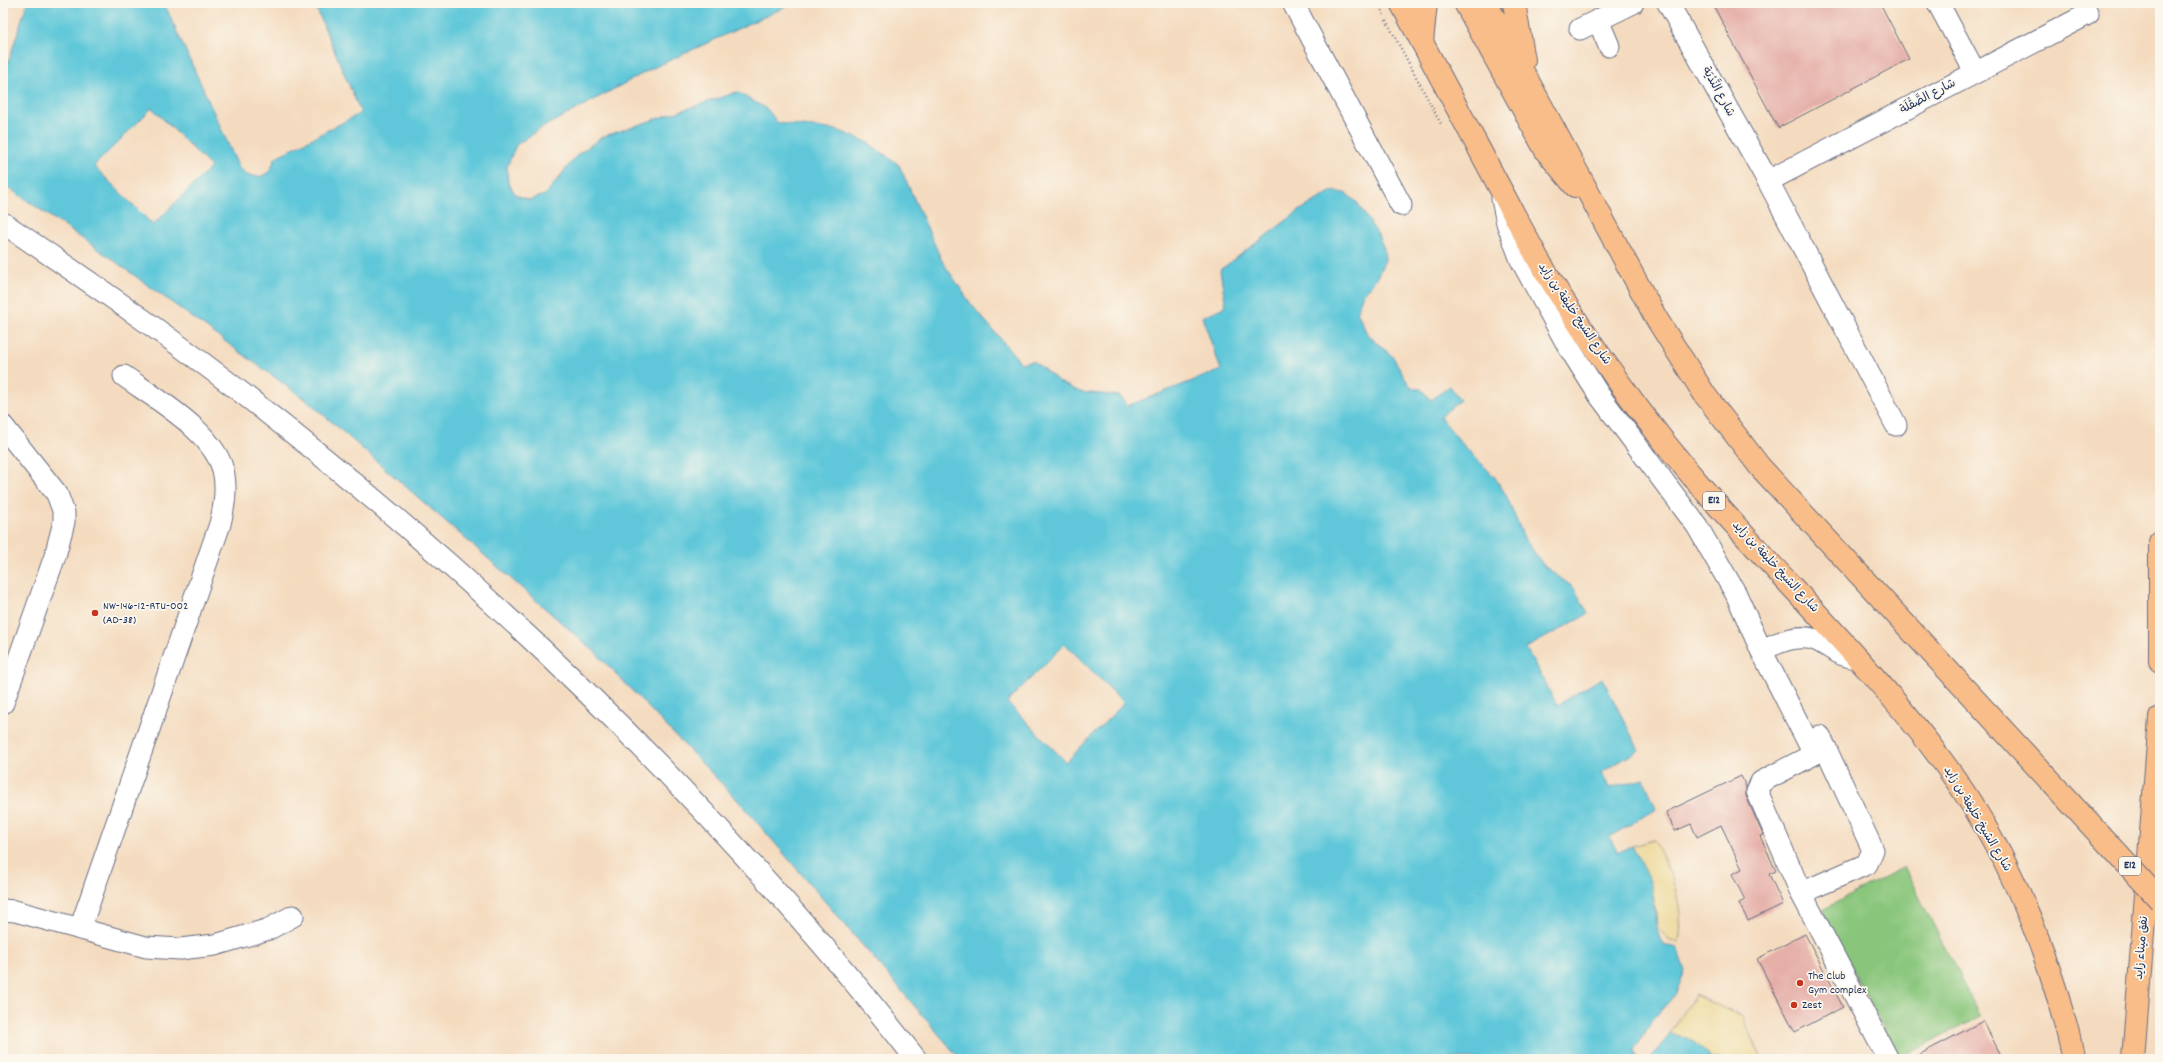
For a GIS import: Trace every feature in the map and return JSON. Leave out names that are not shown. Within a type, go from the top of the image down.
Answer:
[{"type":"main road","name":"شارع الشيخ خليفة بن زايد","points":[[1401,3],[1539,261],[1558,293],[1649,422],[1711,498],[1858,658],[1944,763],[1991,838],[2015,882],[2035,929],[2067,1029],[2074,1059]]},
{"type":"main road","points":[[1422,42],[1426,3]]},
{"type":"main road","points":[[1465,3],[1546,151],[1566,178],[1591,197]]},
{"type":"main road","name":"E12","points":[[1486,3],[1680,357],[1705,395],[1750,455],[1790,502],[2160,900]]},
{"type":"main road","points":[[1514,3],[1528,81]]},
{"type":"main road","points":[[2160,542],[2160,661]]},
{"type":"main road","name":"نفق ميناء زايد","points":[[2133,1059],[2160,718]]},
{"type":"street","points":[[1294,3],[1401,205]]},
{"type":"street","points":[[1609,46],[1589,24],[1633,3]]},
{"type":"street","name":"شارع النَّدْيَة","points":[[1668,3],[1768,181],[1896,425]]},
{"type":"street","points":[[1938,3],[1975,72]]},
{"type":"street","name":"شارع الصَّقْلَة","points":[[1768,181],[2088,14]]},
{"type":"street","points":[[1499,184],[1507,223],[1513,242],[1568,346],[1599,395],[1697,526],[1802,714],[1873,850],[1867,864],[1801,893]]},
{"type":"street","points":[[3,223],[126,307],[242,392],[377,503],[513,624],[644,750],[764,876],[821,942],[916,1059]]},
{"type":"street","points":[[80,929],[220,524],[226,498],[224,474],[215,450],[200,432],[124,376]]},
{"type":"street","points":[[3,426],[57,494],[63,508],[64,522],[55,556],[3,703]]},
{"type":"street","points":[[1766,648],[1789,640],[1811,639],[1841,655],[1858,658]]},
{"type":"street","points":[[1820,751],[1761,782],[1758,787],[1758,794],[1801,893],[1888,1059]]},
{"type":"street","points":[[3,910],[15,911],[146,947],[180,950],[215,945],[269,929],[293,916]]},
{"type":"street","points":[[2066,1059],[2067,1029]]},
{"type":"path","points":[[1378,3],[1441,124]]},
{"type":"green space","points":[[1904,867],[1980,1016],[1899,1058],[1822,910]]},
{"type":"sand","points":[[1654,840],[1666,864],[1675,889],[1680,915],[1679,942],[1670,941],[1657,927],[1655,904],[1650,885],[1632,846]]},
{"type":"sand","points":[[1695,995],[1743,1017],[1762,1059],[1710,1059],[1693,1041],[1670,1034]]},
{"type":"water","points":[[27,3],[164,3],[239,168],[246,175],[260,177],[269,172],[276,157],[361,113],[314,3],[794,3],[653,68],[540,129],[516,145],[507,167],[508,183],[516,195],[529,200],[545,195],[577,155],[602,137],[737,92],[767,109],[778,123],[837,130],[867,142],[899,165],[942,261],[971,304],[1021,363],[1033,361],[1061,383],[1080,392],[1120,396],[1127,406],[1221,370],[1202,317],[1226,306],[1220,270],[1299,211],[1332,191],[1345,193],[1356,201],[1378,235],[1384,249],[1385,260],[1377,277],[1362,296],[1357,311],[1367,334],[1393,357],[1411,388],[1420,388],[1431,400],[1450,386],[1460,400],[1440,417],[1465,447],[1494,476],[1506,495],[1524,538],[1544,566],[1574,588],[1588,614],[1526,648],[1557,705],[1602,678],[1639,750],[1602,772],[1609,788],[1644,779],[1656,809],[1609,837],[1618,852],[1632,846],[1644,868],[1652,890],[1657,931],[1663,945],[1677,948],[1685,971],[1675,995],[1654,1018],[1634,1051],[1637,1059],[960,1059],[743,806],[595,652],[310,403],[109,257],[3,184],[3,73],[9,60]],"holes":[[[152,108],[211,167],[153,225],[94,166]],[[1065,644],[1124,703],[1066,762],[1007,702]]]},
{"type":"water","points":[[1670,1034],[1693,1041],[1710,1059],[1650,1059]]},
{"type":"building","points":[[1712,3],[1880,3],[1909,59],[1778,128]]},
{"type":"building","points":[[1741,776],[1746,787],[1746,796],[1763,835],[1760,836],[1776,871],[1769,874],[1783,904],[1748,921],[1739,903],[1745,900],[1732,874],[1742,869],[1721,825],[1697,837],[1691,824],[1675,831],[1666,812]]},
{"type":"building","name":"The Club Gym complex","points":[[1805,934],[1843,1007],[1795,1032],[1757,959]]},
{"type":"building","points":[[1983,1021],[2003,1059],[1911,1059]]},
{"type":"place","name":"NW-146-12-RTU-002 (AD-38)","points":[[95,613]]},
{"type":"place","name":"The Club Gym complex","points":[[1800,983]]},
{"type":"place","name":"Zest","points":[[1794,1005]]}]
